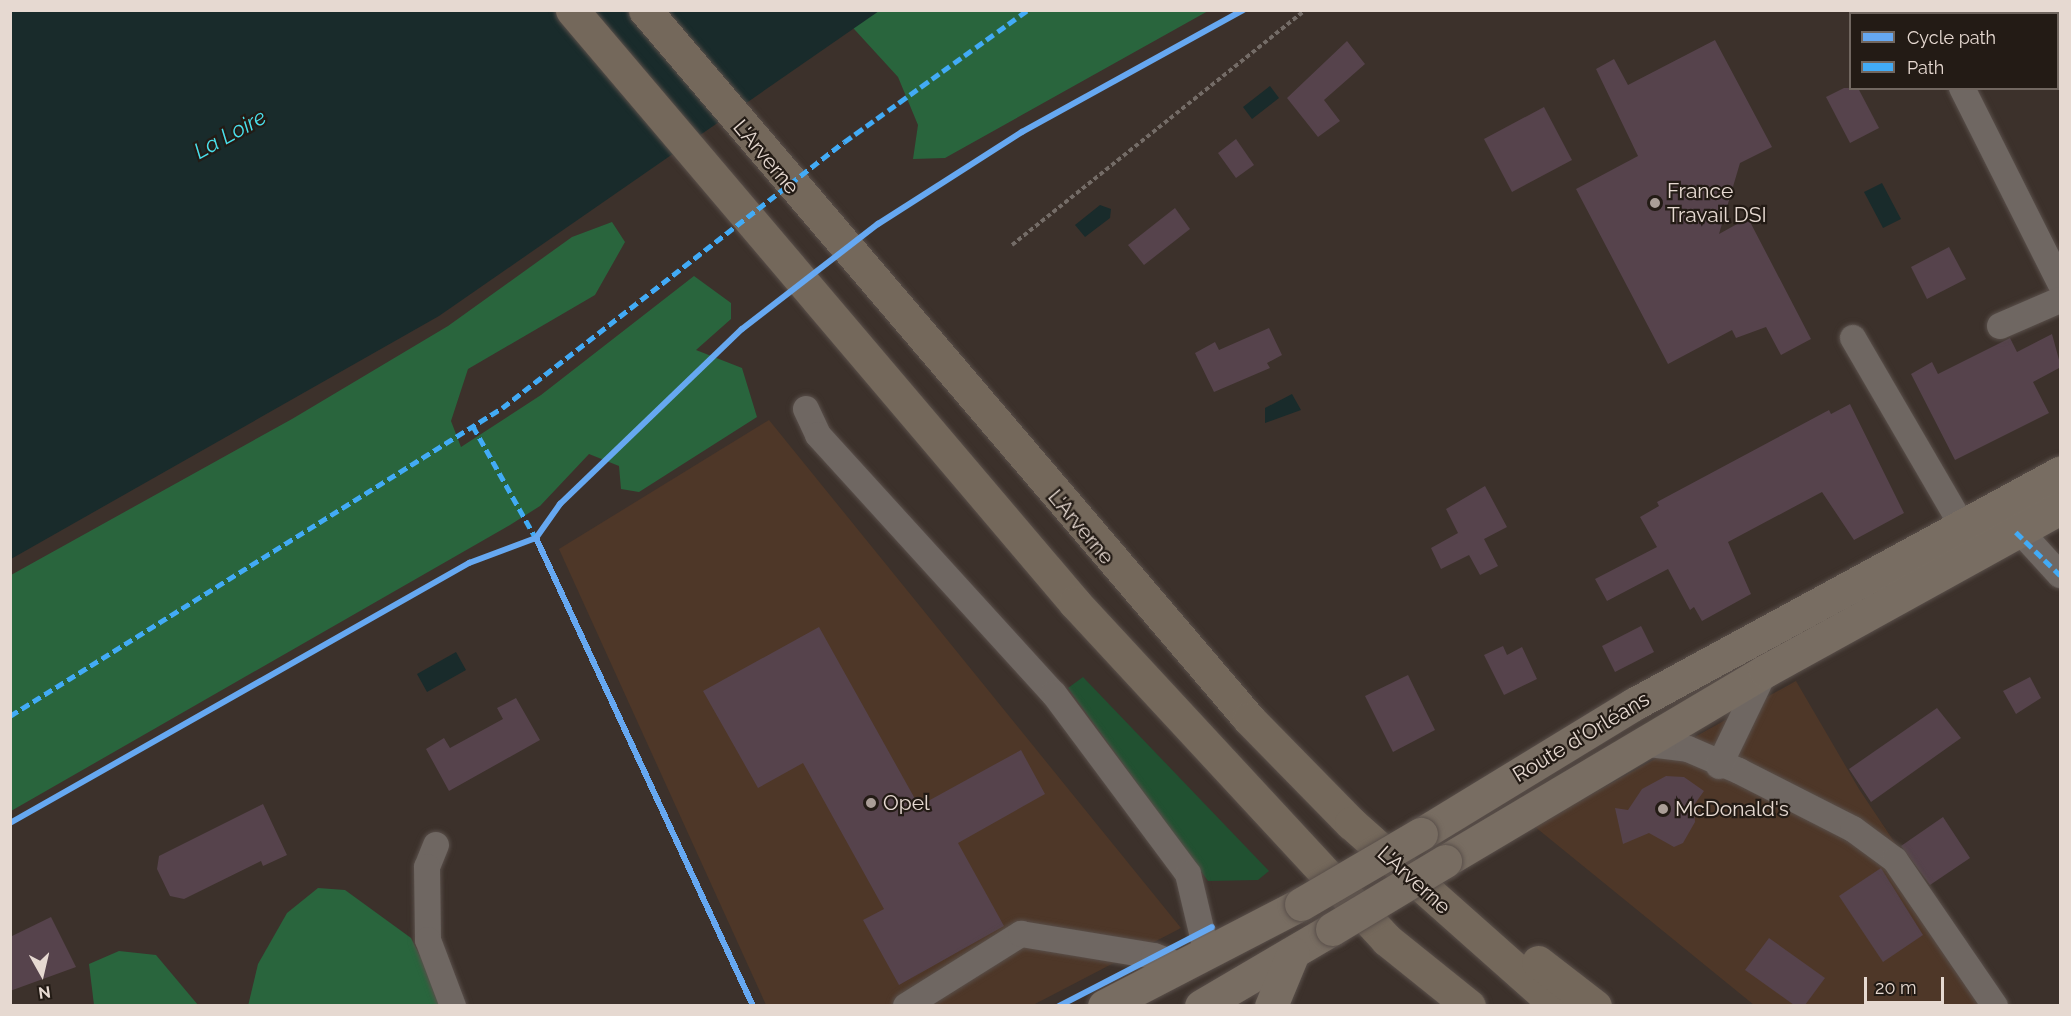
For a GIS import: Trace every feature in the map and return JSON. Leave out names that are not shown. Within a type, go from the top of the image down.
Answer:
[{"type":"highway","points":[[572,10],[875,370],[1075,603],[1388,940],[1435,1005]]},
{"type":"highway","name":"L'Arverne","points":[[645,10],[1249,719],[1352,823],[1500,958],[1557,1005]]},
{"type":"highway","points":[[1388,940],[1469,1005]]},
{"type":"highway","points":[[1500,958],[1526,953],[1595,1005]]},
{"type":"main road","name":"Route d'Orléans","points":[[1214,1002],[1641,743],[1765,671],[2009,519],[2061,473]]},
{"type":"main road","name":"Route d'Orléans","points":[[1104,1005],[1301,904],[1634,704],[1963,526],[2061,508]]},
{"type":"main road","points":[[1271,1005],[1293,953]]},
{"type":"main road","points":[[1195,960],[1214,1002]]},
{"type":"street","points":[[1963,90],[2061,283]]},
{"type":"street","points":[[2000,326],[2061,300]]},
{"type":"street","points":[[1853,338],[1963,526]]},
{"type":"street","points":[[806,409],[818,435],[1054,694],[1188,874],[1195,960],[1154,956],[1021,934],[906,1005]]},
{"type":"street","points":[[2009,519],[2061,575]]},
{"type":"street","points":[[1719,766],[1765,671]]},
{"type":"street","points":[[1641,743],[1688,749],[1719,766],[1739,771],[1853,830],[1895,860],[1995,1005]]},
{"type":"street","points":[[436,845],[427,867],[428,940],[453,1005]]},
{"type":"path","points":[[1012,245],[1305,10]]},
{"type":"shaded area","points":[[769,420],[1181,928],[1033,1005],[766,1005],[559,549]]},
{"type":"shaded area","points":[[1796,681],[1859,789],[2003,1005],[1754,1005],[1534,826]]},
{"type":"green space","points":[[855,10],[1208,11],[945,158],[913,159],[918,125],[898,77],[844,18]]},
{"type":"green space","points":[[612,222],[625,242],[595,295],[468,369],[451,421],[461,447],[541,395],[694,276],[731,303],[731,319],[696,350],[742,368],[757,417],[639,492],[621,489],[619,466],[589,454],[540,506],[510,525],[11,811],[11,575],[292,419],[448,326],[572,237]]},
{"type":"green space","points":[[1083,677],[1269,871],[1258,880],[1208,881],[1068,688]]},
{"type":"green space","points":[[318,888],[345,890],[411,938],[445,1005],[248,1006],[258,964],[287,913]]},
{"type":"green space","points":[[119,951],[156,955],[198,1005],[94,1005],[89,964]]},
{"type":"water","name":"La Loire","points":[[11,11],[879,11],[439,316],[11,559]]},
{"type":"water","points":[[1270,86],[1279,98],[1252,119],[1243,107]]},
{"type":"water","points":[[1882,183],[1901,219],[1883,228],[1864,192]]},
{"type":"water","points":[[1100,205],[1111,209],[1110,218],[1085,237],[1075,225]]},
{"type":"water","points":[[1292,394],[1301,410],[1265,423],[1265,408]]},
{"type":"water","points":[[456,652],[466,670],[427,692],[417,674]]},
{"type":"building","name":"France Travail DSI","points":[[1715,40],[1772,147],[1740,163],[1719,234],[1748,218],[1811,339],[1781,355],[1766,327],[1736,338],[1732,330],[1668,364],[1576,189],[1638,156],[1596,69],[1614,59],[1628,85]]},
{"type":"building","points":[[1347,41],[1365,64],[1324,100],[1340,121],[1318,137],[1287,98]]},
{"type":"building","points":[[1844,88],[1859,90],[1879,128],[1850,143],[1826,97]]},
{"type":"building","points":[[1544,107],[1572,160],[1512,192],[1484,139]]},
{"type":"building","points":[[1236,139],[1254,165],[1236,178],[1218,153]]},
{"type":"building","points":[[1175,208],[1190,229],[1144,265],[1128,245]]},
{"type":"building","points":[[1949,247],[1966,279],[1927,299],[1911,267]]},
{"type":"building","points":[[1269,328],[1282,355],[1267,363],[1270,368],[1214,392],[1195,353],[1215,342],[1219,350]]},
{"type":"building","points":[[2052,334],[2061,367],[2033,382],[2049,413],[1955,460],[1911,374],[1932,362],[1938,374],[2010,338],[2017,352]]},
{"type":"building","points":[[1850,404],[1904,513],[1854,540],[1822,492],[1728,542],[1751,594],[1702,621],[1694,607],[1690,610],[1668,569],[1607,601],[1595,579],[1657,547],[1640,517],[1659,506],[1657,502],[1829,410],[1831,414]]},
{"type":"building","points":[[1485,486],[1507,527],[1484,539],[1498,566],[1480,575],[1469,555],[1441,569],[1431,548],[1458,533],[1446,509]]},
{"type":"building","points":[[1641,626],[1654,652],[1615,672],[1602,646]]},
{"type":"building","name":"Opel","points":[[819,627],[919,806],[1021,750],[1045,794],[958,843],[1004,926],[899,985],[863,920],[884,909],[803,763],[758,788],[703,691]]},
{"type":"building","points":[[1503,646],[1507,655],[1522,647],[1537,679],[1504,695],[1484,655]]},
{"type":"building","points":[[1408,675],[1435,730],[1393,752],[1365,696]]},
{"type":"building","points":[[2030,677],[2041,698],[2016,714],[2003,691]]},
{"type":"building","points":[[516,698],[540,740],[449,791],[426,749],[444,738],[450,748],[503,719],[497,708]]},
{"type":"building","points":[[1937,708],[1961,738],[1871,802],[1849,769]]},
{"type":"building","name":"McDonald's","points":[[1666,776],[1684,777],[1704,791],[1694,805],[1695,822],[1683,843],[1674,847],[1649,833],[1623,844],[1615,808],[1628,810],[1642,789]]},
{"type":"building","points":[[263,804],[287,855],[263,866],[261,861],[184,899],[170,896],[157,869],[159,856]]},
{"type":"building","points":[[1943,817],[1970,858],[1930,885],[1901,846]]},
{"type":"building","points":[[1881,868],[1923,935],[1883,962],[1839,896]]},
{"type":"building","points":[[51,917],[76,967],[10,991],[10,937]]},
{"type":"building","points":[[1769,938],[1825,978],[1805,1005],[1794,1005],[1745,970]]},
{"type":"marked path","points":[[10,716],[502,408],[844,142],[1028,10]]},
{"type":"marked path","points":[[473,426],[538,542]]},
{"type":"marked path","points":[[2016,532],[2060,575]]},
{"type":"cycle path","points":[[10,823],[469,563],[536,538],[560,504],[742,329],[878,224],[1022,132],[1243,10]]},
{"type":"cycle path","points":[[536,538],[753,1006]]},
{"type":"cycle path","points":[[1059,1006],[1212,927]]},
{"type":"place","name":"France Travail DSI","points":[[1655,203]]},
{"type":"place","name":"Opel","points":[[871,803]]},
{"type":"place","name":"McDonald's","points":[[1663,809]]}]
